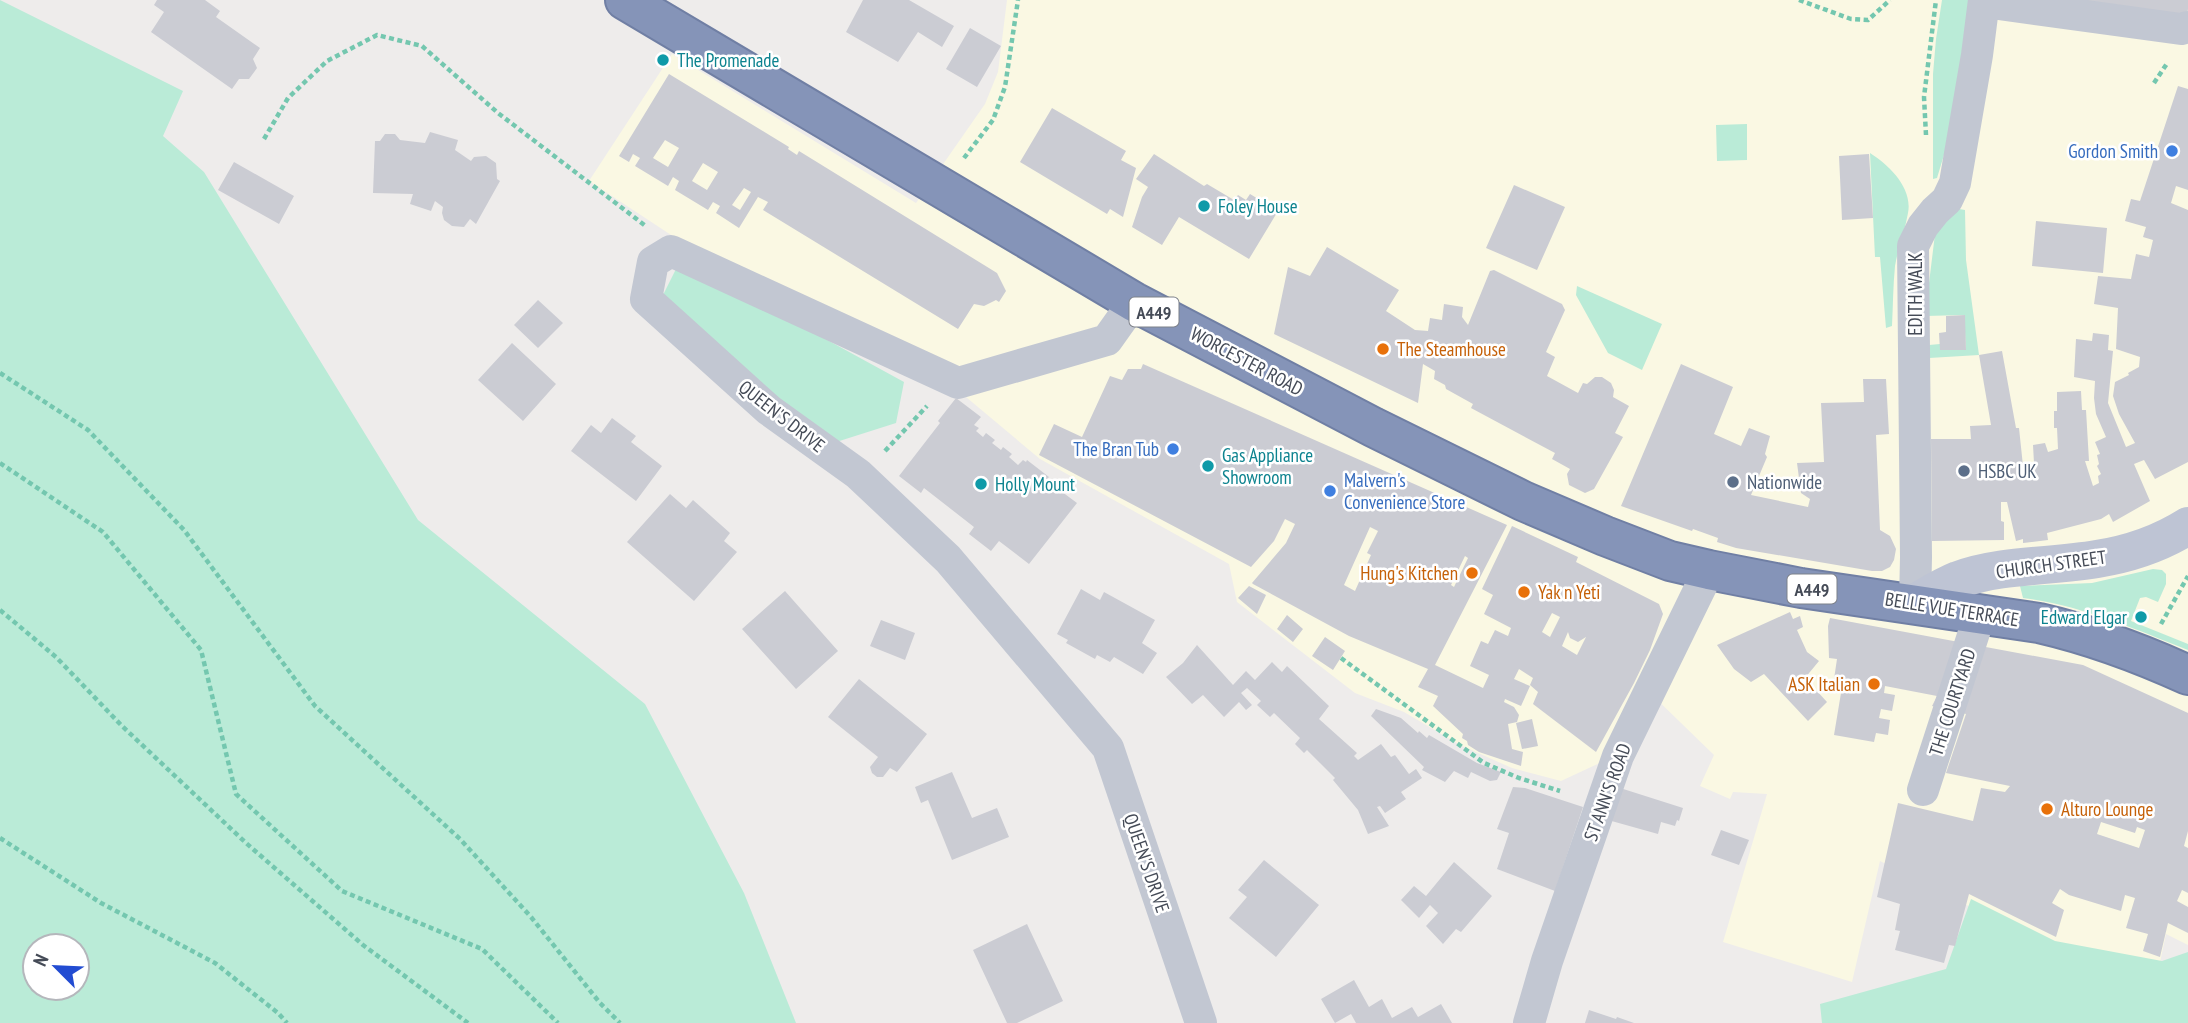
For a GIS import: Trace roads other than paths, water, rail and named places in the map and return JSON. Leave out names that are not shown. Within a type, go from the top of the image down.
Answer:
[{"type":"highway","name":"WORCESTER ROAD","points":[[625,0],[1134,302],[1373,427],[1523,501],[1670,561],[1709,570]]},
{"type":"highway","name":"BELLE VUE TERRACE","points":[[1709,570],[1801,588],[1915,603],[2077,631],[2188,675]]},
{"type":"main road","name":"CHURCH STREET","points":[[1915,603],[1958,580],[2004,570],[2124,553],[2150,545],[2188,526]]},
{"type":"street","points":[[1984,1],[2181,29],[2181,39]]},
{"type":"street","name":"EDITH WALK","points":[[1915,603],[1913,246],[1923,226],[1947,200],[1955,183],[1984,1]]},
{"type":"street","name":"QUEEN'S DRIVE","points":[[1134,302],[1107,340],[958,383],[950,377],[671,251],[653,262],[646,299],[769,410],[858,474],[948,559],[1108,748],[1201,1023]]},
{"type":"street","name":"ST ANN'S ROAD","points":[[1529,1023],[1547,961],[1618,756],[1709,570]]},
{"type":"street","name":"THE COURTYARD","points":[[1923,790],[1980,614]]},
{"type":"place","name":"The Promenade","points":[[663,60]]},
{"type":"place","name":"Gordon Smith","points":[[2172,151]]},
{"type":"place","name":"Foley House","points":[[1204,206]]},
{"type":"place","name":"The Steamhouse","points":[[1383,349]]},
{"type":"place","name":"The Bran Tub","points":[[1173,449]]},
{"type":"place","name":"Gas Appliance Showroom","points":[[1208,466]]},
{"type":"place","name":"HSBC UK","points":[[1964,471]]},
{"type":"place","name":"Nationwide","points":[[1733,482]]},
{"type":"place","name":"Holly Mount","points":[[981,484]]},
{"type":"place","name":"Malvern's Convenience Store","points":[[1330,491]]},
{"type":"place","name":"Hung's Kitchen","points":[[1472,573]]},
{"type":"place","name":"Yak n Yeti","points":[[1524,592]]},
{"type":"place","name":"Edward Elgar","points":[[2141,617]]},
{"type":"place","name":"ASK Italian","points":[[1874,684]]},
{"type":"place","name":"Alturo Lounge","points":[[2047,809]]}]
